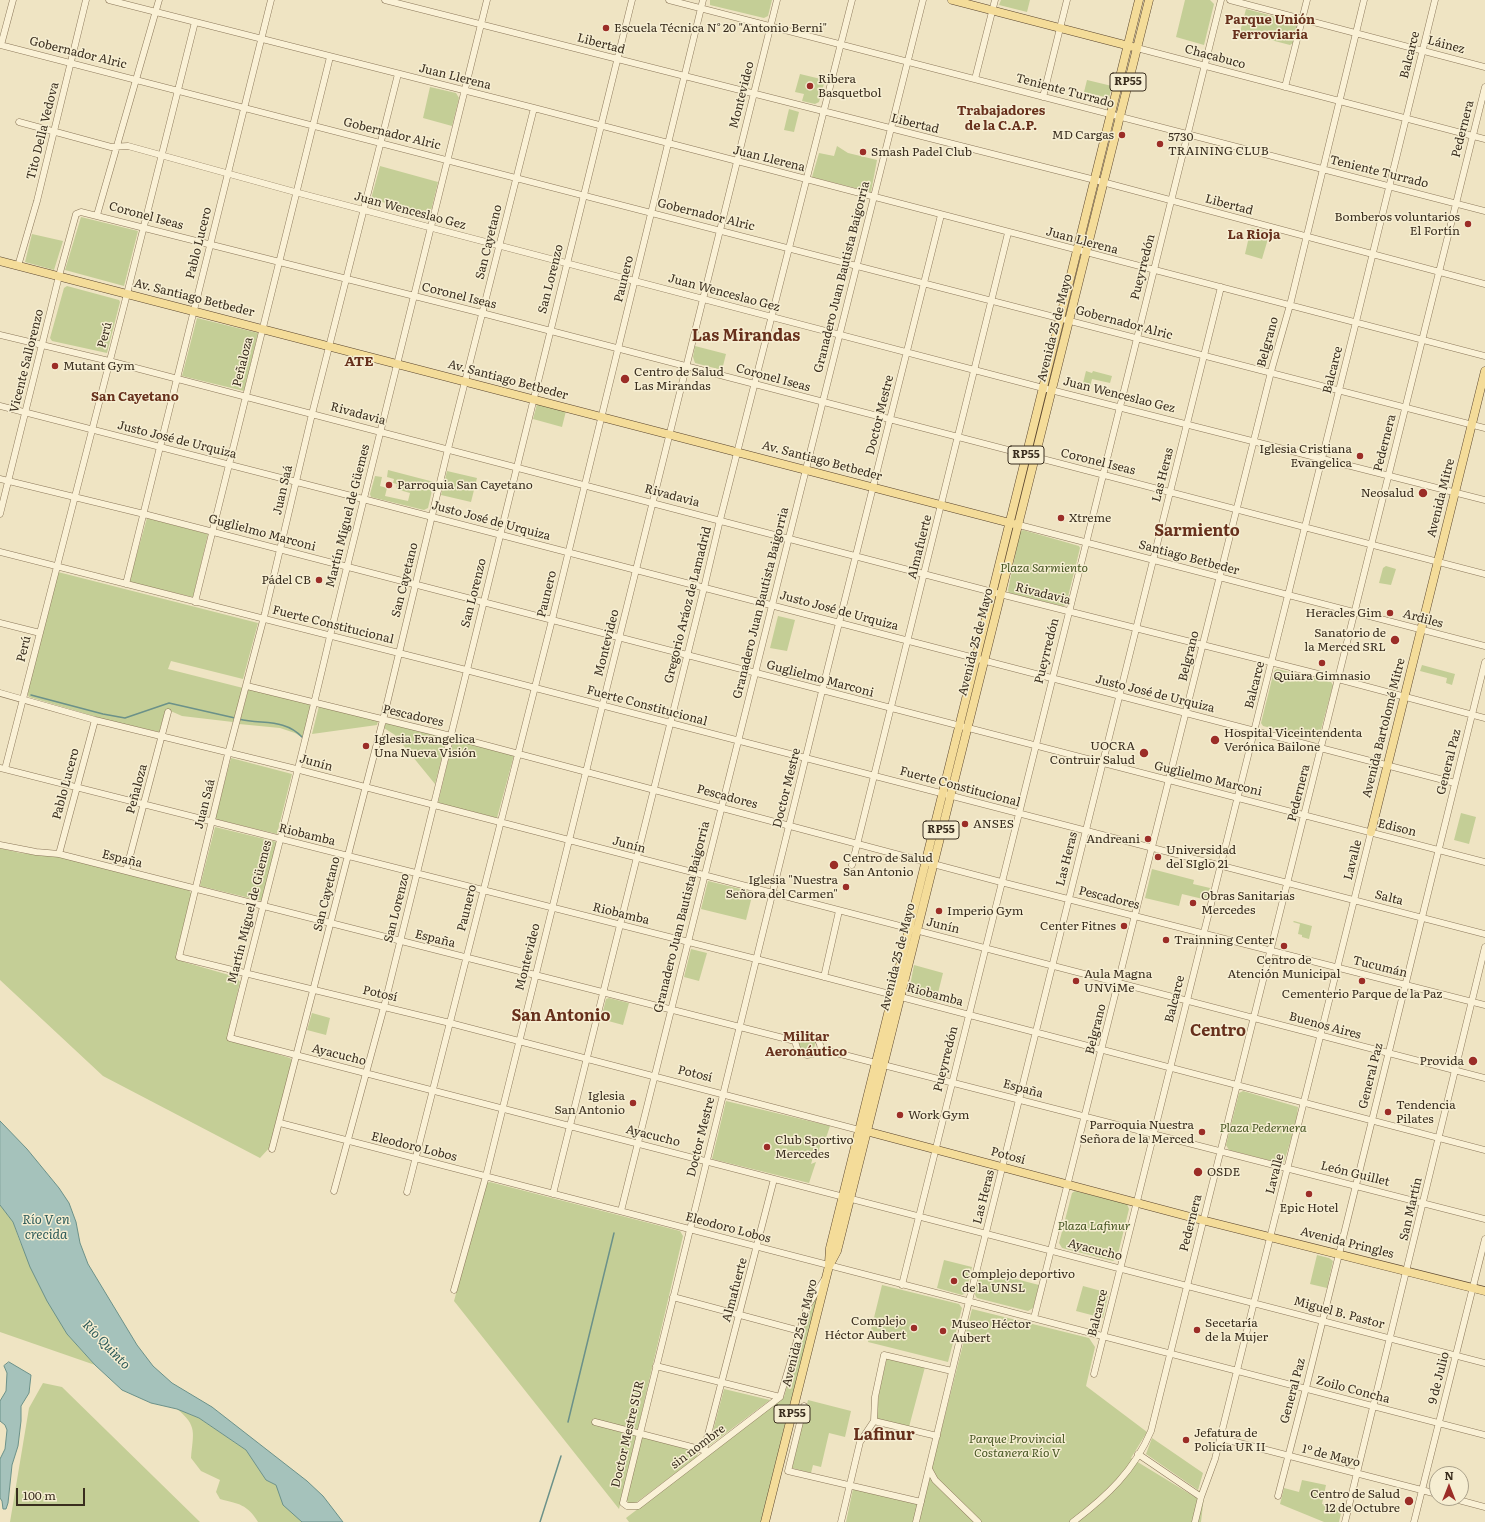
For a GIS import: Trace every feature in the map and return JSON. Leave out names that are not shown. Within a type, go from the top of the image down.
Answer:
[{"type":"main road","name":"Chacabuco","points":[[952,0],[1137,48]]},
{"type":"main road","name":"Avenida 25 de Mayo","points":[[765,1522],[829,1266],[837,1251],[846,1197],[980,659],[1026,455],[1065,319],[1082,253],[1111,114],[1140,0]]},
{"type":"main road","name":"Avenida 25 de Mayo","points":[[1098,182],[1119,117],[1149,0]]},
{"type":"main road","name":"Av. Santiago Betbeder","points":[[0,261],[329,345],[1018,525]]},
{"type":"main road","name":"Avenida 25 de Mayo","points":[[996,593],[1018,525],[1052,390],[1065,319]]},
{"type":"main road","name":"Avenida Mitre","points":[[1421,630],[1485,371]]},
{"type":"main road","name":"Avenida Bartolomé Mitre","points":[[1371,832],[1421,630]]},
{"type":"main road","name":"Potosí","points":[[863,1130],[1203,1220]]},
{"type":"main road","name":"Avenida Pringles","points":[[1203,1220],[1485,1291]]},
{"type":"street","points":[[1,45],[13,0]]},
{"type":"street","name":"Tito Della Vedova","points":[[18,266],[54,132],[86,0]]},
{"type":"street","name":"Juan Llerena","points":[[110,0],[534,108],[1082,253],[1221,287],[1485,356]]},
{"type":"street","points":[[97,215],[138,79],[159,0]]},
{"type":"street","name":"Pablo Lucero","points":[[126,584],[271,0]]},
{"type":"street","name":"Libertad","points":[[385,0],[1098,182],[1439,271]]},
{"type":"street","name":"Martín Miguel de Güemes","points":[[230,1038],[279,839],[298,770],[430,227],[487,0]]},
{"type":"street","name":"San Lorenzo","points":[[334,1191],[384,1007],[632,0]]},
{"type":"street","name":"Teniente Turrado","points":[[669,0],[1485,211]]},
{"type":"street","name":"Paunero","points":[[407,1192],[552,620],[703,0]]},
{"type":"street","name":"Montevideo","points":[[454,1290],[486,1176],[602,705],[620,638],[685,366],[777,0]]},
{"type":"street","name":"Gregorio Aráoz de Lamadrid","points":[[553,1194],[737,451],[852,0]]},
{"type":"street","name":"Granadero Juan Bautista Baigorria","points":[[621,1211],[923,0]]},
{"type":"street","points":[[975,79],[995,0]]},
{"type":"street","points":[[1043,97],[1067,0]]},
{"type":"street","name":"Pueyrredón","points":[[902,1285],[1068,611],[1221,0]]},
{"type":"street","name":"Láinez","points":[[1230,0],[1485,67]]},
{"type":"street","points":[[1285,87],[1307,0]]},
{"type":"street","name":"Belgrano","points":[[1034,1318],[1086,1117],[1271,373],[1290,305],[1338,101],[1364,0]]},
{"type":"street","name":"Balcarce","points":[[1094,1374],[1152,1134],[1255,730],[1435,0]]},
{"type":"street","name":"Perú","points":[[3,768],[24,700],[56,567],[127,294],[160,156],[195,22]]},
{"type":"street","name":"Gobernador Alric","points":[[1,45],[138,79],[1485,428]]},
{"type":"street","name":"Chacabuco","points":[[1137,48],[1485,139]]},
{"type":"street","name":"Peñaloza","points":[[195,602],[228,464],[246,398],[295,192],[330,57]]},
{"type":"street","name":"Juan Saá","points":[[179,957],[228,754],[281,550],[329,345],[398,74]]},
{"type":"street","name":"Pedernera","points":[[1073,1522],[1112,1491],[1126,1474],[1151,1431],[1485,87]]},
{"type":"street","name":"San Cayetano","points":[[272,1150],[383,720],[431,517],[534,108]]},
{"type":"street","name":"Juan Wenceslao Gez","points":[[19,122],[111,147],[128,146],[160,156],[363,210],[1044,388],[1187,423],[1485,500]]},
{"type":"street","name":"Coronel Iseas","points":[[76,214],[81,212],[97,215],[144,227],[1026,455],[1237,508],[1485,574]]},
{"type":"street","name":"Vicente Sallorenzo","points":[[0,514],[59,276],[76,214]]},
{"type":"street","name":"Doctor Mestre","points":[[656,1366],[805,759],[941,215]]},
{"type":"street","name":"Almafuerte","points":[[852,865],[892,709],[1008,233]]},
{"type":"street","points":[[1439,271],[1485,284]]},
{"type":"street","name":"Las Heras","points":[[916,1522],[968,1301],[1003,1167],[1068,899],[1171,492],[1221,287]]},
{"type":"street","name":"Rivadavia","points":[[0,335],[109,361],[996,593],[1338,679],[1485,718]]},
{"type":"street","name":"Justo José de Urquiza","points":[[0,406],[364,498],[431,517],[1455,783]]},
{"type":"street","name":"Guglielmo Marconi","points":[[0,479],[144,514],[963,728],[1304,815]]},
{"type":"street","name":"Santiago Betbeder","points":[[1018,525],[1355,612]]},
{"type":"street","name":"Fuerte Constitucional","points":[[0,552],[602,705],[1287,884]]},
{"type":"street","name":"Ardiles","points":[[1355,612],[1485,646]]},
{"type":"street","points":[[0,623],[40,632]]},
{"type":"street","name":"General Paz","points":[[1278,1496],[1287,1456],[1306,1389],[1485,662]]},
{"type":"street","name":"Pescadores","points":[[246,686],[518,753],[1001,882],[1135,915],[1270,951]]},
{"type":"street","name":"Junín","points":[[0,693],[95,720],[228,754],[298,770],[1253,1018]]},
{"type":"street","name":"Peñaloza","points":[[126,871],[168,712]]},
{"type":"street","name":"Pablo Lucero","points":[[59,854],[95,720]]},
{"type":"street","name":"Riobamba","points":[[3,768],[416,874],[756,959],[968,1016],[1485,1150]]},
{"type":"street","name":"Edison","points":[[1304,815],[1485,862]]},
{"type":"street","name":"Lavalle","points":[[1195,1522],[1201,1497],[1215,1459],[1238,1371],[1371,832]]},
{"type":"street","name":"España","points":[[0,845],[36,852],[59,854],[400,942],[795,1041]]},
{"type":"street","name":"Salta","points":[[1287,884],[1485,934]]},
{"type":"street","points":[[824,977],[839,911]]},
{"type":"street","name":"San Martín","points":[[1346,1522],[1439,1138],[1454,1070],[1485,947]]},
{"type":"street","name":"Tucumán","points":[[1270,951],[1485,1005]]},
{"type":"street","name":"Potosí","points":[[179,957],[450,1023],[863,1130]]},
{"type":"street","name":"Buenos Aires","points":[[1253,1018],[1485,1078]]},
{"type":"street","name":"España","points":[[795,1041],[803,1035],[811,1035],[818,1039],[821,1049]]},
{"type":"street","name":"Ayacucho","points":[[230,1038],[1187,1285]]},
{"type":"street","name":"España","points":[[795,1041],[798,1051],[807,1055],[816,1053],[821,1049]]},
{"type":"street","name":"España","points":[[821,1049],[1220,1152]]},
{"type":"street","name":"Eleodoro Lobos","points":[[280,1123],[902,1285],[1170,1353]]},
{"type":"street","name":"León Guillet","points":[[1220,1152],[1485,1219]]},
{"type":"street","name":"Almafuerte","points":[[706,1451],[774,1179]]},
{"type":"street","name":"9 de Julio","points":[[1414,1522],[1485,1239]]},
{"type":"street","points":[[656,1366],[780,1397],[809,1301],[827,1276]]},
{"type":"street","name":"Miguel B. Pastor","points":[[1187,1285],[1485,1363]]},
{"type":"street","points":[[673,1297],[800,1331]]},
{"type":"street","name":"Zoilo Concha","points":[[1170,1353],[1485,1435]]},
{"type":"street","points":[[841,1522],[860,1442],[874,1421],[875,1397],[884,1355],[952,1371]]},
{"type":"street","name":"Doctor Mestre SUR","points":[[626,1506],[623,1502],[656,1366]]},
{"type":"street","name":"sin nombre","points":[[626,1506],[638,1506],[706,1451],[780,1397]]},
{"type":"street","points":[[804,1406],[788,1471],[921,1502]]},
{"type":"street","points":[[874,1421],[937,1436]]},
{"type":"street","points":[[595,1422],[706,1451]]},
{"type":"street","name":"1º de Mayo","points":[[1220,1438],[1429,1492]]},
{"type":"street","points":[[1138,1454],[1201,1497]]},
{"type":"street","points":[[929,1469],[935,1480],[978,1522]]},
{"type":"street","points":[[1469,1503],[1485,1507]]},
{"type":"green space","points":[[710,0],[772,0],[768,16],[764,18],[710,5]]},
{"type":"green space","points":[[1001,0],[1030,0],[1027,12],[999,5]]},
{"type":"green space","points":[[1185,0],[1210,0],[1214,4],[1204,45],[1176,37]]},
{"type":"green space","points":[[1246,9],[1296,22],[1298,24],[1293,43],[1290,45],[1240,32]]},
{"type":"green space","name":"Ribera Basquetbol","points":[[800,74],[825,80],[819,102],[815,104],[802,101],[804,94],[795,92]]},
{"type":"green space","points":[[1087,80],[1112,86],[1109,98],[1084,92]]},
{"type":"green space","points":[[430,87],[456,93],[459,98],[452,126],[423,118]]},
{"type":"green space","points":[[789,109],[799,112],[794,132],[784,130]]},
{"type":"green space","points":[[837,146],[848,153],[877,160],[871,192],[812,177],[819,153],[834,156]]},
{"type":"green space","points":[[380,166],[438,182],[430,215],[371,199]]},
{"type":"green space","points":[[81,217],[138,231],[124,286],[65,270]]},
{"type":"green space","points":[[1251,228],[1270,232],[1262,259],[1245,254]]},
{"type":"green space","points":[[32,234],[63,241],[54,270],[25,262]]},
{"type":"green space","points":[[67,286],[119,300],[120,302],[107,353],[52,341],[50,338],[64,288]]},
{"type":"green space","points":[[197,318],[258,333],[244,391],[182,376]]},
{"type":"green space","points":[[695,346],[726,354],[722,370],[695,363],[693,357]]},
{"type":"green space","points":[[1086,371],[1092,373],[1093,371],[1112,376],[1110,383],[1092,379],[1090,387],[1082,387]]},
{"type":"green space","points":[[537,404],[566,411],[562,427],[533,419]]},
{"type":"green space","points":[[388,470],[434,482],[428,508],[424,510],[371,497],[370,494],[375,476],[382,477],[380,486],[387,488],[385,496],[408,501],[410,493],[396,489],[397,484],[393,483],[394,479],[387,477]]},
{"type":"green space","points":[[447,471],[477,478],[471,502],[441,495]]},
{"type":"green space","points":[[147,518],[208,534],[193,597],[129,582]]},
{"type":"green space","name":"Plaza Sarmiento","points":[[1023,530],[1079,546],[1080,548],[1066,605],[1063,606],[1009,593],[1008,590],[1020,532]]},
{"type":"green space","points":[[1386,566],[1396,569],[1391,585],[1379,583],[1383,568]]},
{"type":"green space","points":[[58,572],[258,623],[243,679],[171,661],[168,669],[243,688],[233,722],[182,716],[166,709],[159,732],[107,720],[29,697],[27,693]]},
{"type":"green space","points":[[778,616],[795,620],[787,651],[770,648]]},
{"type":"green space","points":[[1422,665],[1455,674],[1452,685],[1446,683],[1447,678],[1420,671]]},
{"type":"green space","points":[[1277,669],[1331,682],[1333,685],[1319,737],[1315,739],[1263,726],[1261,723],[1274,671]]},
{"type":"green space","points":[[249,688],[312,704],[303,738],[295,733],[280,728],[239,724]]},
{"type":"green space","points":[[319,706],[378,721],[377,725],[312,734]]},
{"type":"green space","points":[[386,723],[447,738],[435,784],[395,735],[384,728]]},
{"type":"green space","points":[[453,740],[514,755],[497,818],[438,803]]},
{"type":"green space","points":[[231,758],[292,774],[277,834],[215,819]]},
{"type":"green space","points":[[1461,813],[1476,817],[1469,844],[1454,840]]},
{"type":"green space","points":[[215,827],[277,842],[262,901],[200,886]]},
{"type":"green space","points":[[0,848],[20,853],[59,857],[189,890],[192,895],[178,958],[184,962],[236,977],[240,982],[228,1033],[228,1039],[290,1058],[293,1062],[271,1146],[260,1158],[103,1076],[0,980]]},
{"type":"green space","points":[[1152,869],[1194,880],[1193,884],[1210,888],[1207,900],[1182,894],[1179,906],[1145,898]]},
{"type":"green space","points":[[708,881],[753,892],[746,920],[701,909]]},
{"type":"green space","points":[[1293,922],[1312,926],[1309,939],[1298,934],[1300,924]]},
{"type":"green space","points":[[691,949],[707,953],[699,981],[684,977]]},
{"type":"green space","points":[[914,965],[943,973],[936,1001],[910,994],[909,991]]},
{"type":"green space","points":[[609,998],[629,1003],[623,1025],[601,1019],[606,999]]},
{"type":"green space","points":[[312,1013],[330,1018],[326,1035],[307,1030]]},
{"type":"green space","points":[[807,1036],[814,1041],[815,1044],[810,1051],[807,1052],[800,1047],[799,1044],[804,1037]]},
{"type":"green space","name":"Plaza Pedernera","points":[[1243,1091],[1298,1107],[1296,1123],[1284,1162],[1280,1163],[1229,1150],[1226,1145],[1239,1093]]},
{"type":"green space","name":"Club Sportivo Mercedes","points":[[726,1101],[830,1126],[826,1138],[821,1141],[818,1155],[814,1154],[811,1164],[816,1162],[809,1183],[712,1159]]},
{"type":"green space","points":[[490,1182],[680,1231],[683,1236],[619,1509],[454,1301],[486,1183]]},
{"type":"green space","name":"Plaza Lafinur","points":[[1075,1191],[1127,1204],[1129,1209],[1117,1258],[1113,1261],[1062,1248],[1059,1243],[1072,1193]]},
{"type":"green space","points":[[0,1205],[13,1222],[20,1242],[67,1334],[95,1365],[0,1332]]},
{"type":"green space","points":[[1317,1255],[1329,1258],[1333,1261],[1327,1288],[1310,1284]]},
{"type":"green space","name":"Complejo deportivo de la UNSL","points":[[944,1260],[972,1267],[966,1293],[962,1295],[937,1288]]},
{"type":"green space","points":[[981,1270],[1039,1285],[1033,1308],[1028,1311],[977,1298],[975,1295]]},
{"type":"green space","name":"Complejo Héctor Aubert","points":[[882,1285],[959,1304],[962,1308],[948,1362],[868,1342]]},
{"type":"green space","points":[[1083,1286],[1105,1292],[1104,1295],[1108,1296],[1103,1318],[1076,1311]]},
{"type":"green space","points":[[816,1297],[817,1298],[762,1522],[629,1522],[626,1518],[784,1397],[803,1328]]},
{"type":"green space","name":"Parque Provincial Costanera Río V","points":[[972,1309],[1089,1338],[1095,1347],[1086,1386],[1147,1432],[1131,1458],[1195,1497],[1199,1490],[1204,1496],[1201,1522],[918,1522]]},
{"type":"green space","points":[[887,1358],[925,1367],[909,1427],[878,1420],[877,1417],[879,1392]]},
{"type":"green space","points":[[43,1383],[62,1387],[200,1522],[10,1522],[29,1408]]},
{"type":"green space","points":[[724,1389],[770,1400],[709,1446]]},
{"type":"green space","points":[[808,1400],[851,1411],[845,1437],[829,1433],[821,1467],[813,1465],[811,1473],[792,1468]]},
{"type":"green space","points":[[177,1409],[199,1418],[246,1450],[266,1480],[276,1485],[294,1514],[302,1522],[258,1522],[246,1508],[220,1499],[216,1492],[220,1480],[201,1471],[191,1458],[193,1430],[188,1420]]},
{"type":"green space","points":[[643,1437],[698,1453],[697,1457],[637,1502],[629,1504],[626,1499],[640,1440]]},
{"type":"green space","points":[[1152,1438],[1203,1473],[1198,1490],[1146,1454]]},
{"type":"green space","points":[[1302,1480],[1326,1485],[1322,1504],[1342,1509],[1339,1522],[1324,1522],[1280,1504],[1284,1488],[1299,1492]]},
{"type":"green space","points":[[853,1489],[918,1503],[913,1522],[846,1522]]},
{"type":"water","name":"Río V en crecida","points":[[0,1121],[27,1149],[59,1188],[69,1203],[76,1222],[80,1243],[88,1264],[137,1345],[153,1366],[172,1383],[212,1407],[307,1481],[323,1496],[343,1522],[302,1522],[283,1505],[276,1485],[266,1480],[246,1450],[199,1418],[177,1409],[151,1403],[122,1390],[95,1365],[67,1334],[47,1301],[30,1267],[13,1222],[0,1205]]},
{"type":"water","points":[[9,1362],[31,1375],[29,1393],[21,1406],[18,1446],[12,1465],[8,1503],[6,1509],[3,1509],[0,1498],[0,1459],[5,1449],[7,1430],[5,1425],[0,1421],[0,1401],[6,1391],[7,1373],[4,1366]]},
{"type":"waterway","points":[[31,695],[103,714],[125,718],[169,703],[235,718]]},
{"type":"waterway","points":[[239,719],[272,723],[288,727],[302,737]]},
{"type":"waterway","points":[[568,1422],[614,1233]]},
{"type":"waterway","points":[[540,1522],[561,1456]]},
{"type":"place","name":"Escuela Técnica N° 20 \"Antonio Berni\"","points":[[606,28]]},
{"type":"place","name":"Ribera Basquetbol","points":[[810,86]]},
{"type":"place","name":"MD Cargas","points":[[1122,135]]},
{"type":"place","name":"5730 TRAINING CLUB","points":[[1160,144]]},
{"type":"place","name":"Smash Padel Club","points":[[863,152]]},
{"type":"place","name":"Bomberos voluntarios El Fortín","points":[[1468,224]]},
{"type":"place","name":"Mutant Gym","points":[[55,366]]},
{"type":"place","name":"Centro de Salud Las Mirandas","points":[[625,379]]},
{"type":"place","name":"Iglesia Cristiana Evangelica","points":[[1360,456]]},
{"type":"place","name":"Parroquia San Cayetano","points":[[389,485]]},
{"type":"place","name":"Neosalud","points":[[1423,493]]},
{"type":"place","name":"Xtreme","points":[[1061,518]]},
{"type":"place","name":"Pádel CB","points":[[319,580]]},
{"type":"place","name":"Heracles Gim","points":[[1390,613]]},
{"type":"place","name":"Sanatorio de la Merced SRL","points":[[1395,640]]},
{"type":"place","name":"Quiara Gimnasio","points":[[1322,663]]},
{"type":"place","name":"Hospital Viceintendenta Verónica Bailone","points":[[1215,740]]},
{"type":"place","name":"Iglesia Evangelica Una Nueva Visión","points":[[366,746]]},
{"type":"place","name":"UOCRA Contruir Salud","points":[[1144,753]]},
{"type":"place","name":"ANSES","points":[[965,824]]},
{"type":"place","name":"Andreani","points":[[1148,839]]},
{"type":"place","name":"Universidad del SIglo 21","points":[[1158,857]]},
{"type":"place","name":"Centro de Salud San Antonio","points":[[834,865]]},
{"type":"place","name":"Iglesia \"Nuestra Señora del Carmen\"","points":[[846,887]]},
{"type":"place","name":"Obras Sanitarias Mercedes","points":[[1193,903]]},
{"type":"place","name":"Imperio Gym","points":[[939,911]]},
{"type":"place","name":"Center Fitnes","points":[[1124,926]]},
{"type":"place","name":"Trainning Center","points":[[1166,940]]},
{"type":"place","name":"Centro de Atención Municipal","points":[[1284,946]]},
{"type":"place","name":"Aula Magna UNViMe","points":[[1076,981]]},
{"type":"place","name":"Cementerio Parque de la Paz","points":[[1362,981]]},
{"type":"place","name":"Provida","points":[[1473,1061]]},
{"type":"place","name":"Iglesia San Antonio","points":[[633,1103]]},
{"type":"place","name":"Tendencia Pilates","points":[[1388,1112]]},
{"type":"place","name":"Work Gym","points":[[900,1115]]},
{"type":"place","name":"Parroquia Nuestra Señora de la Merced","points":[[1202,1132]]},
{"type":"place","name":"Club Sportivo Mercedes","points":[[767,1147]]},
{"type":"place","name":"OSDE","points":[[1198,1172]]},
{"type":"place","name":"Epic Hotel","points":[[1309,1194]]},
{"type":"place","name":"Complejo deportivo de la UNSL","points":[[954,1281]]},
{"type":"place","name":"Complejo Héctor Aubert","points":[[914,1328]]},
{"type":"place","name":"Secetaría de la Mujer","points":[[1197,1330]]},
{"type":"place","name":"Museo Héctor Aubert","points":[[943,1331]]},
{"type":"place","name":"Jefatura de Policía UR II","points":[[1186,1440]]},
{"type":"place","name":"Centro de Salud 12 de Octubre","points":[[1409,1501]]},
{"type":"district","name":"Parque Unión Ferroviaria","points":[[1270,28]]},
{"type":"district","name":"Trabajadores de la C.A.P.","points":[[1001,118]]},
{"type":"district","name":"La Rioja","points":[[1254,235]]},
{"type":"district","name":"Las Mirandas","points":[[746,336]]},
{"type":"district","name":"ATE","points":[[359,362]]},
{"type":"district","name":"San Cayetano","points":[[135,397]]},
{"type":"district","name":"Sarmiento","points":[[1197,531]]},
{"type":"district","name":"San Antonio","points":[[561,1016]]},
{"type":"district","name":"Centro","points":[[1218,1031]]},
{"type":"district","name":"Militar Aeronáutico","points":[[806,1044]]},
{"type":"district","name":"Lafinur","points":[[884,1435]]},
{"type":"water label","name":"Río Quinto","points":[[106,1345]]}]
